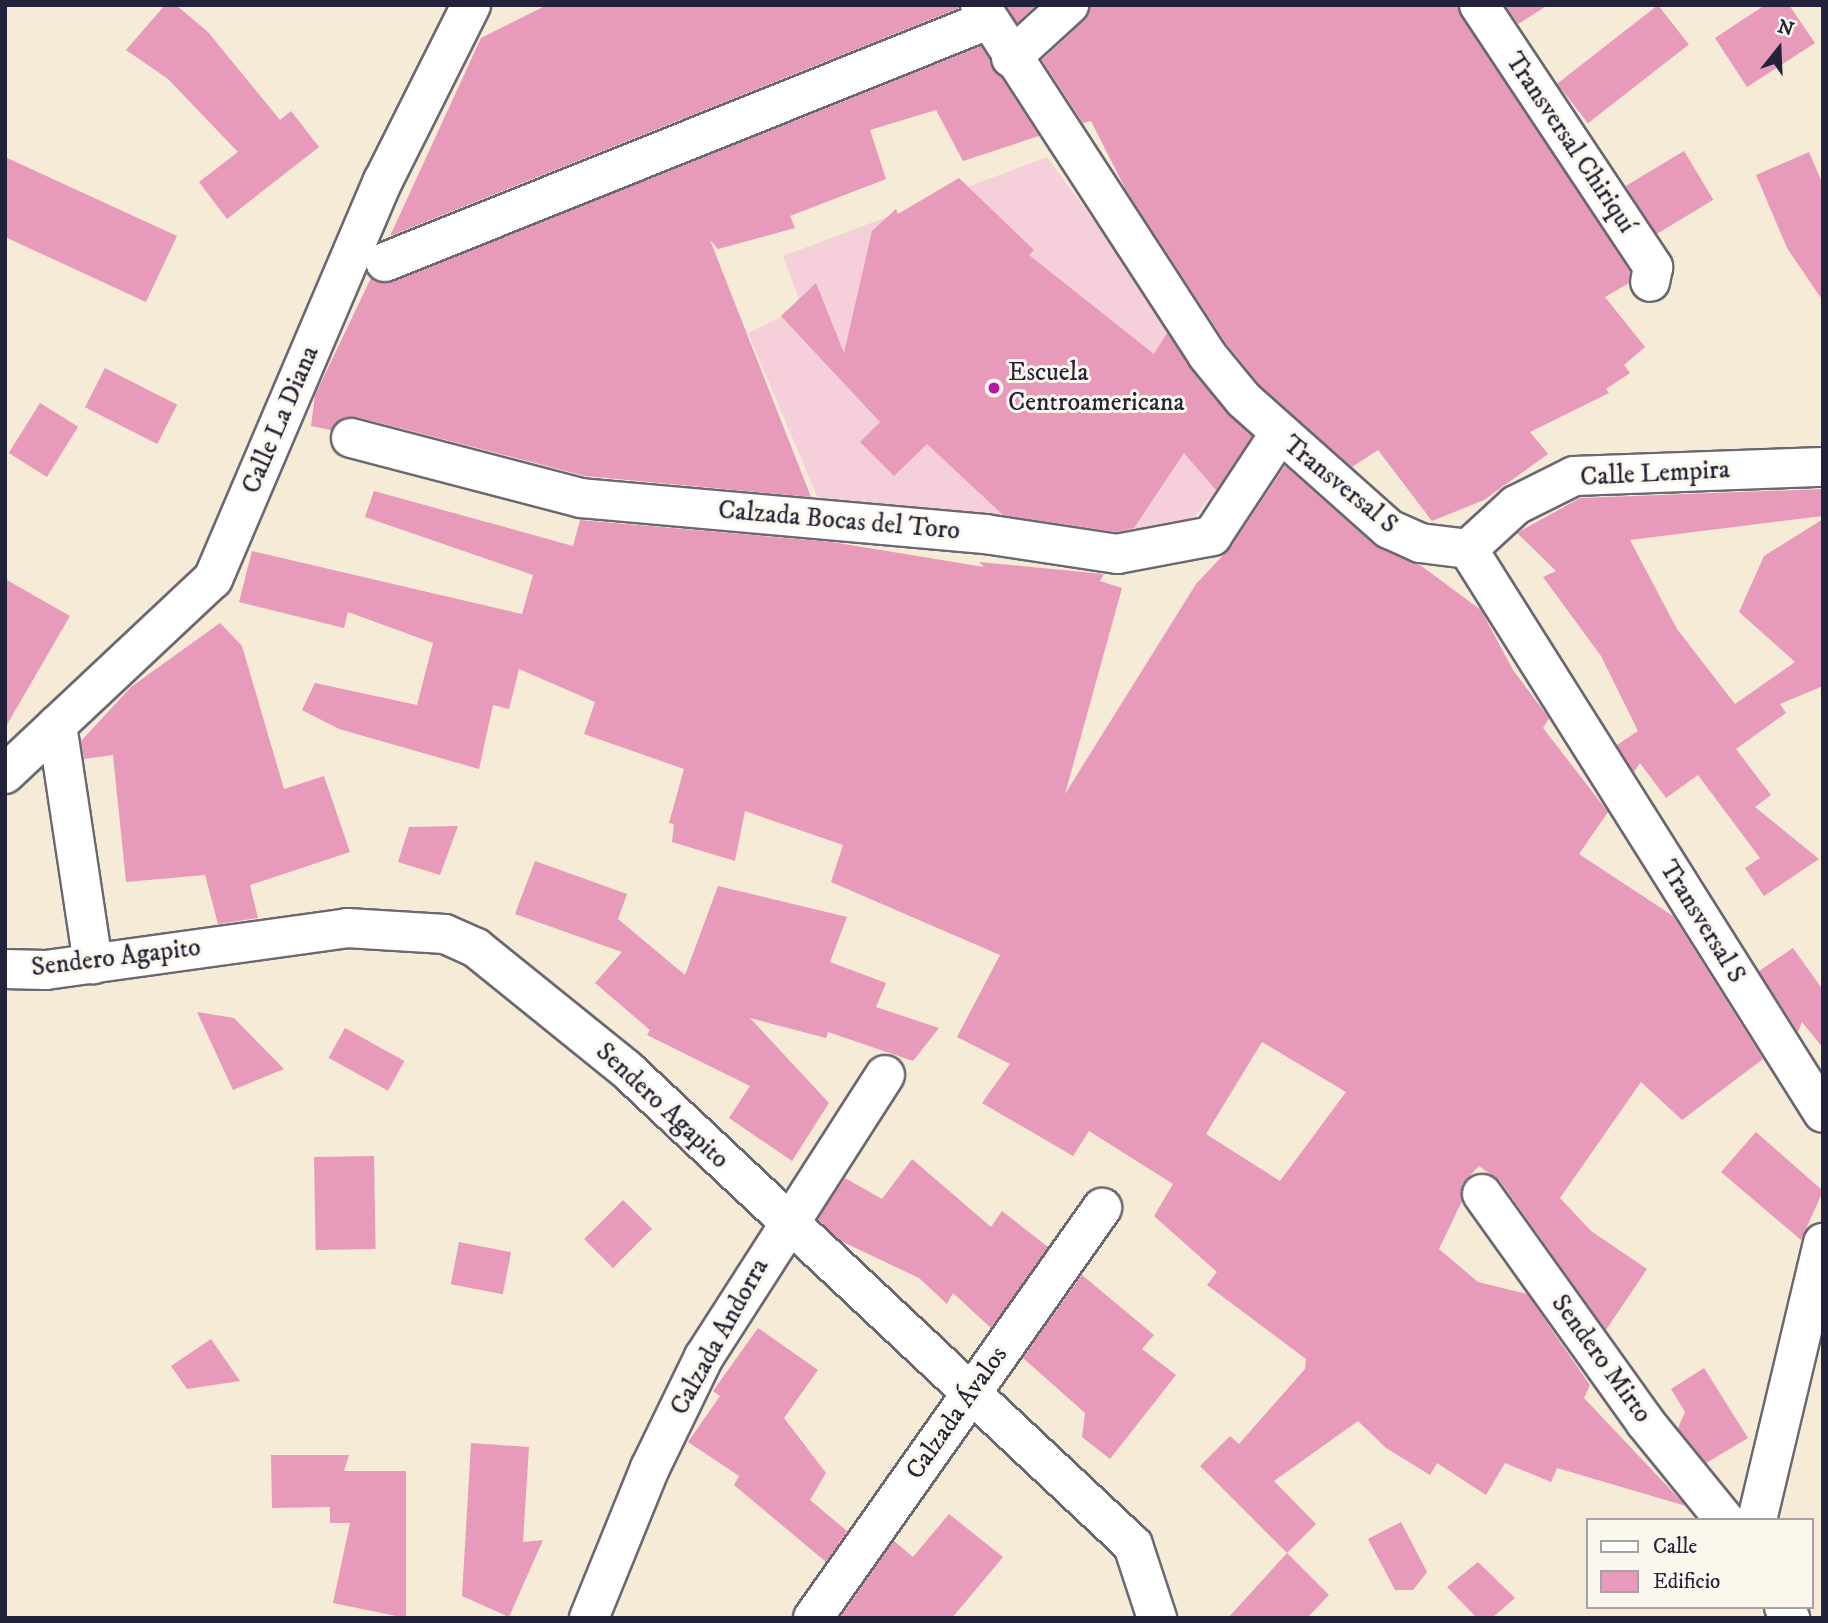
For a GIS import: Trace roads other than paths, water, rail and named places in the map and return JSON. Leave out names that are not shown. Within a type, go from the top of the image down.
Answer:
[{"type":"street","name":"Calle La Diana","points":[[5,774],[213,579],[383,181],[471,5]]},
{"type":"street","points":[[1011,58],[1069,5]]},
{"type":"street","name":"Transversal Chiriquí","points":[[1479,5],[1653,267],[1650,282]]},
{"type":"street","points":[[385,262],[984,12]]},
{"type":"street","name":"Transversal S","points":[[984,12],[1011,58],[1207,355],[1278,436],[1389,529],[1420,543],[1468,549],[1823,1113]]},
{"type":"street","name":"Calzada Bocas del Toro","points":[[351,438],[581,498],[985,534],[1116,554],[1212,536],[1278,436]]},
{"type":"street","name":"Calle Lempira","points":[[1468,549],[1516,505],[1574,476],[1823,467]]},
{"type":"street","points":[[57,725],[93,964]]},
{"type":"street","name":"Sendero Agapito","points":[[5,969],[93,964],[347,928],[445,934],[528,986],[616,1060],[786,1223],[972,1392],[1133,1545],[1157,1618]]},
{"type":"street","name":"Calzada Andorra","points":[[589,1618],[698,1370],[786,1223],[886,1075]]},
{"type":"street","name":"Sendero Mirto","points":[[1482,1194],[1645,1422],[1723,1518]]},
{"type":"street","name":"Calzada Ávalos","points":[[813,1618],[1102,1208]]},
{"type":"street","points":[[1757,1518],[1823,1243]]},
{"type":"place","name":"Escuela Centroamericana","points":[[994,388]]}]
